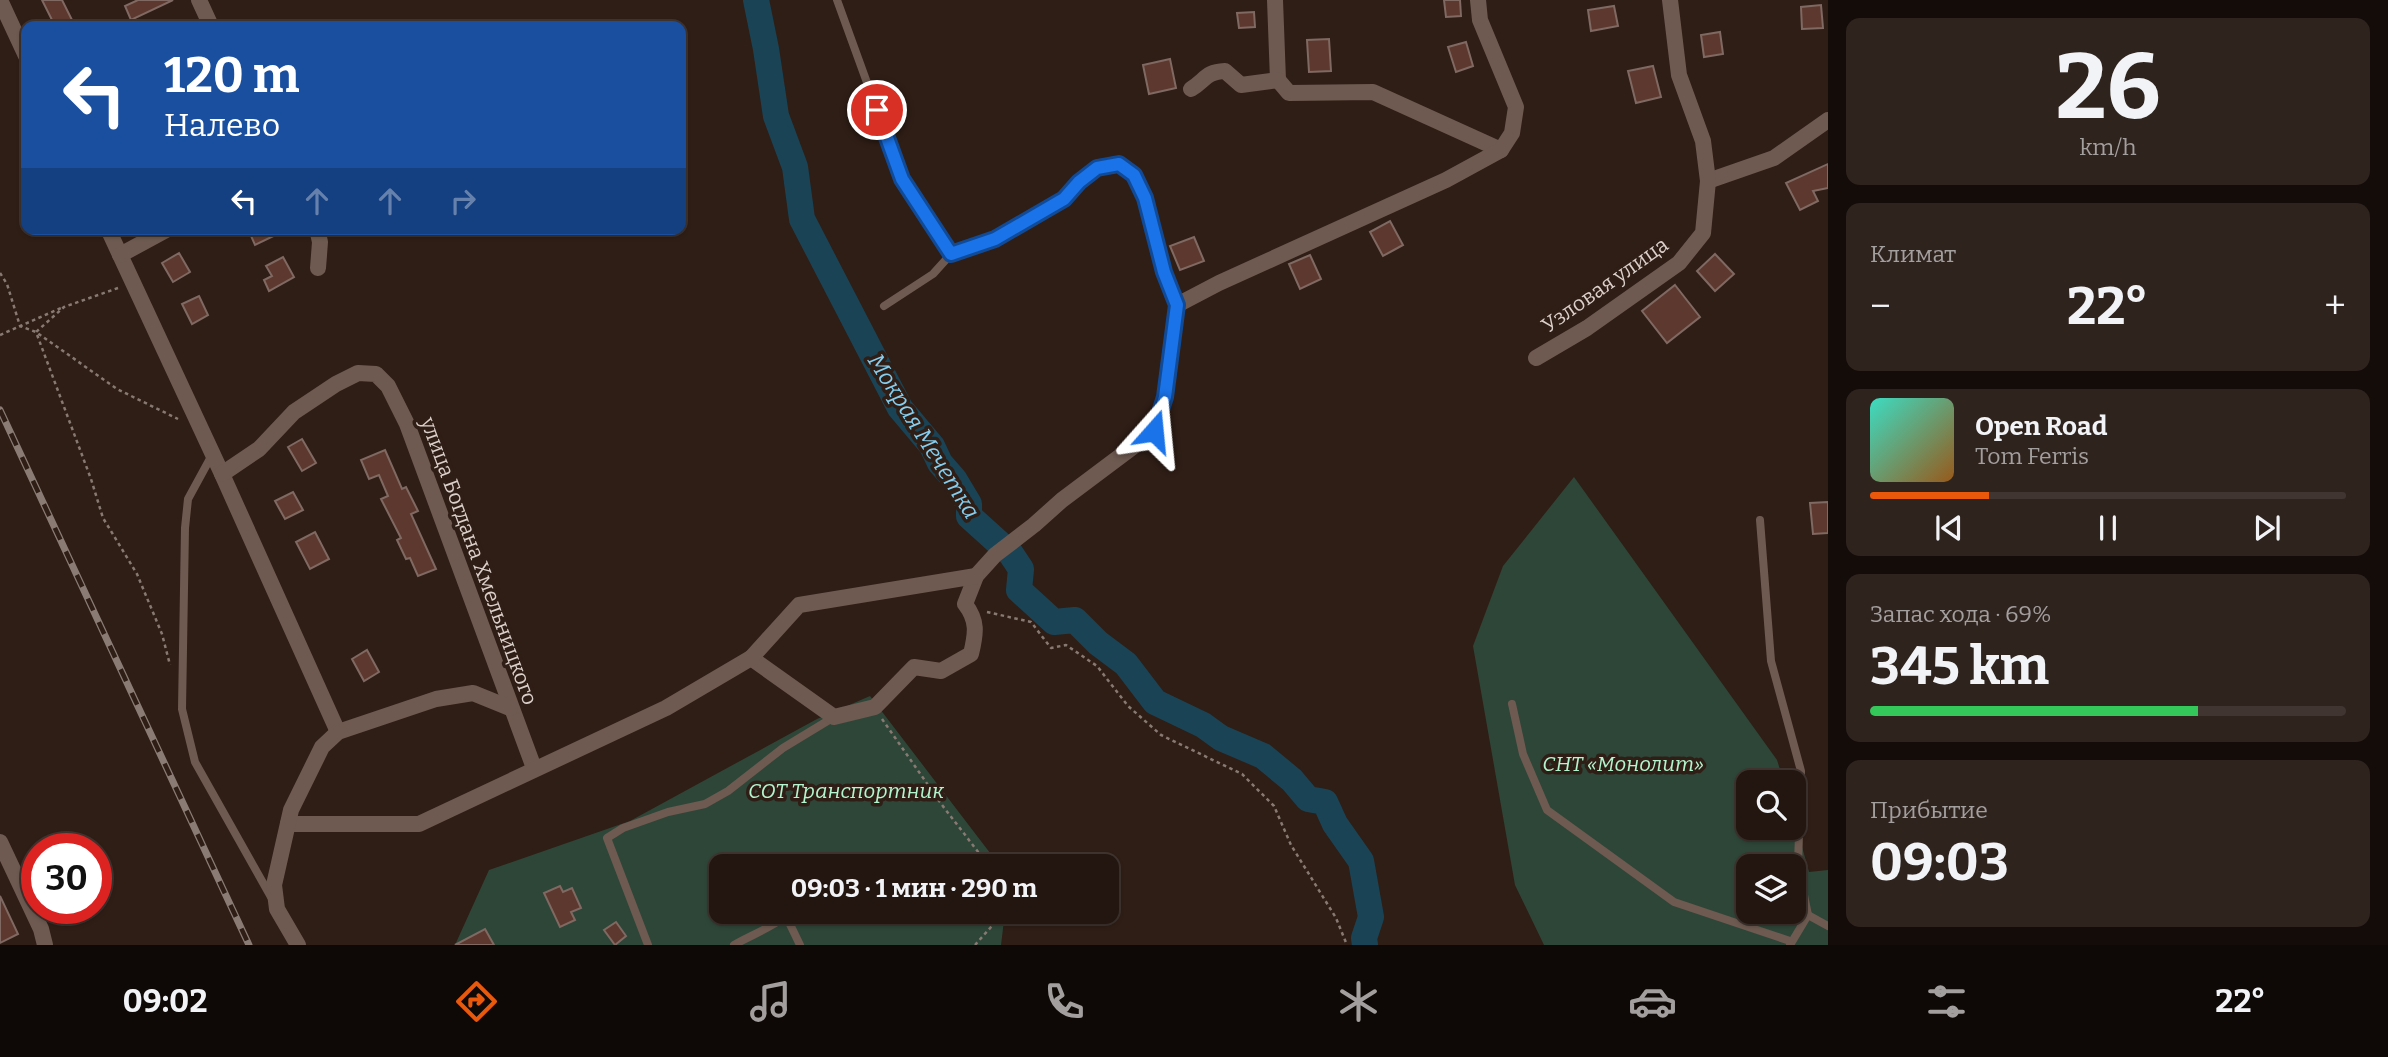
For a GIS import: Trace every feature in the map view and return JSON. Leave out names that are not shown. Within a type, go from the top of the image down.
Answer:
[{"type":"street","points":[[0,0],[21,44]]},
{"type":"street","points":[[199,0],[209,21]]},
{"type":"street","points":[[1275,0],[1278,80],[1289,93],[1373,92],[1501,150]]},
{"type":"street","points":[[1177,305],[1219,283],[1446,180],[1501,150],[1512,133],[1516,107],[1480,20],[1478,0]]},
{"type":"street","name":"Узловая улица","points":[[1536,358],[1587,328],[1679,263],[1703,233],[1708,181],[1703,141],[1679,75],[1670,0]]},
{"type":"street","points":[[1191,89],[1212,72],[1225,71],[1241,85],[1278,80]]},
{"type":"street","points":[[1708,181],[1774,158],[1828,120]]},
{"type":"street","points":[[751,658],[834,717],[875,707],[914,667],[941,671],[971,654],[975,617],[965,604],[976,576],[1010,542],[1154,431],[1165,397],[1177,305],[1164,272],[1145,198],[1134,175],[1119,164]]},
{"type":"street","points":[[110,235],[222,474],[338,732]]},
{"type":"street","points":[[120,255],[157,235]]},
{"type":"street","points":[[318,235],[318,268]]},
{"type":"street","name":"улица Богдана Хмельницкого","points":[[222,474],[259,449],[294,412],[336,384],[359,373],[376,374],[387,386],[407,424],[534,768]]},
{"type":"street","points":[[288,824],[419,824],[666,708],[751,658],[799,605],[976,576]]},
{"type":"street","points":[[298,945],[278,909],[274,885],[291,810],[322,747],[338,732],[436,699],[473,694],[510,708]]},
{"type":"street","points":[[0,842],[41,929],[45,945]]},
{"type":"lane","points":[[837,0],[902,179],[951,254]]},
{"type":"lane","points":[[884,306],[933,274],[951,254],[995,239],[1064,199],[1079,182],[1097,168],[1119,164]]},
{"type":"lane","points":[[212,455],[188,499],[185,528],[182,709],[195,762],[278,909]]},
{"type":"lane","points":[[1512,704],[1523,754],[1547,810],[1674,902],[1790,943],[1808,915],[1798,865],[1801,771],[1771,662],[1760,520]]},
{"type":"lane","points":[[648,945],[607,838],[623,828],[668,812],[705,804],[727,791],[783,748],[834,717]]},
{"type":"lane","points":[[1808,915],[1828,926]]},
{"type":"lane","points":[[734,945],[786,916],[800,945]]},
{"type":"path","points":[[0,273],[7,284],[20,326]]},
{"type":"path","points":[[0,335],[64,307],[133,283]]},
{"type":"path","points":[[36,332],[64,307]]},
{"type":"path","points":[[20,326],[36,332],[117,389],[199,429]]},
{"type":"path","points":[[36,332],[91,479],[103,519],[137,574],[162,634],[172,672]]},
{"type":"path","points":[[975,617],[980,610],[1031,622],[1051,648],[1066,645],[1097,666],[1128,706],[1161,735],[1242,774],[1274,806],[1291,845],[1336,918],[1347,945]]},
{"type":"path","points":[[875,707],[942,805],[980,854]]},
{"type":"path","points":[[975,945],[994,924]]},
{"type":"green space","name":"СНТ «Монолит»","points":[[1574,477],[1777,760],[1780,770],[1736,770],[1736,840],[1800,840],[1804,854],[1736,854],[1736,924],[1806,924],[1806,861],[1809,872],[1828,870],[1828,945],[1544,945],[1515,885],[1473,646],[1503,566]]},
{"type":"green space","name":"СОТ Транспортник","points":[[870,696],[991,854],[709,854],[709,924],[1004,924],[1001,945],[455,945],[489,870],[630,821],[817,719]]},
{"type":"building","points":[[42,0],[62,0],[72,21],[52,21]]},
{"type":"building","points":[[138,0],[173,0],[131,20],[125,6]]},
{"type":"building","points":[[1444,0],[1460,0],[1461,16],[1446,17]]},
{"type":"building","points":[[1821,5],[1823,28],[1802,29],[1801,7]]},
{"type":"building","points":[[1614,6],[1618,26],[1591,31],[1588,10]]},
{"type":"building","points":[[1254,12],[1255,27],[1239,28],[1237,13]]},
{"type":"building","points":[[1720,32],[1723,54],[1704,57],[1701,35]]},
{"type":"building","points":[[1329,39],[1331,71],[1309,72],[1307,40]]},
{"type":"building","points":[[1466,42],[1473,66],[1456,72],[1448,47]]},
{"type":"building","points":[[1170,59],[1176,88],[1149,94],[1143,65]]},
{"type":"building","points":[[1653,66],[1661,97],[1636,103],[1628,71]]},
{"type":"building","points":[[1828,164],[1828,188],[1813,191],[1818,201],[1800,210],[1786,183]]},
{"type":"building","points":[[1390,221],[1403,245],[1383,256],[1370,232]]},
{"type":"building","points":[[251,235],[276,235],[255,245]]},
{"type":"building","points":[[1194,237],[1204,261],[1180,270],[1170,246]]},
{"type":"building","points":[[179,253],[190,272],[173,282],[162,263]]},
{"type":"building","points":[[1715,254],[1734,274],[1715,291],[1697,271]]},
{"type":"building","points":[[1310,255],[1321,279],[1300,289],[1289,264]]},
{"type":"building","points":[[283,257],[294,277],[269,291],[264,280],[272,276],[266,266]]},
{"type":"building","points":[[1675,285],[1700,317],[1667,343],[1642,311]]},
{"type":"building","points":[[199,296],[208,315],[192,324],[182,304]]},
{"type":"building","points":[[302,439],[316,463],[302,471],[288,447]]},
{"type":"building","points":[[385,450],[402,489],[406,487],[418,511],[411,514],[436,569],[418,576],[410,558],[406,559],[397,540],[401,538],[381,499],[388,496],[379,475],[369,479],[361,460]]},
{"type":"building","points":[[293,492],[303,510],[285,519],[275,501]]},
{"type":"building","points":[[1828,502],[1828,533],[1813,534],[1810,503]]},
{"type":"building","points":[[315,532],[329,559],[310,569],[296,542]]},
{"type":"building","points":[[367,650],[379,672],[364,681],[352,659]]},
{"type":"building","points":[[560,886],[563,892],[572,888],[581,908],[571,912],[575,920],[560,927],[544,893]]},
{"type":"building","points":[[0,896],[18,934],[0,943]]},
{"type":"building","points":[[616,922],[626,936],[615,945],[604,930]]},
{"type":"building","points":[[485,929],[494,945],[455,945]]},
{"type":"waterway","name":"Мокрая Мечетка","points":[[756,0],[776,116],[795,167],[802,219],[900,408],[932,446],[940,463],[954,479],[969,504],[969,516],[1011,554],[1021,569],[1019,590],[1054,622],[1075,620],[1098,643],[1126,664],[1155,702],[1203,725],[1221,738],[1263,756],[1292,780],[1308,799],[1325,802],[1335,824],[1361,861],[1371,917],[1364,938],[1365,945]]},
{"type":"railway","points":[[0,410],[249,945]]},
{"type":"route","points":[[877,110],[902,179],[951,254],[995,239],[1064,199],[1079,182],[1097,168],[1119,164],[1134,175],[1145,198],[1164,272],[1177,305],[1165,397],[1154,431]]}]
